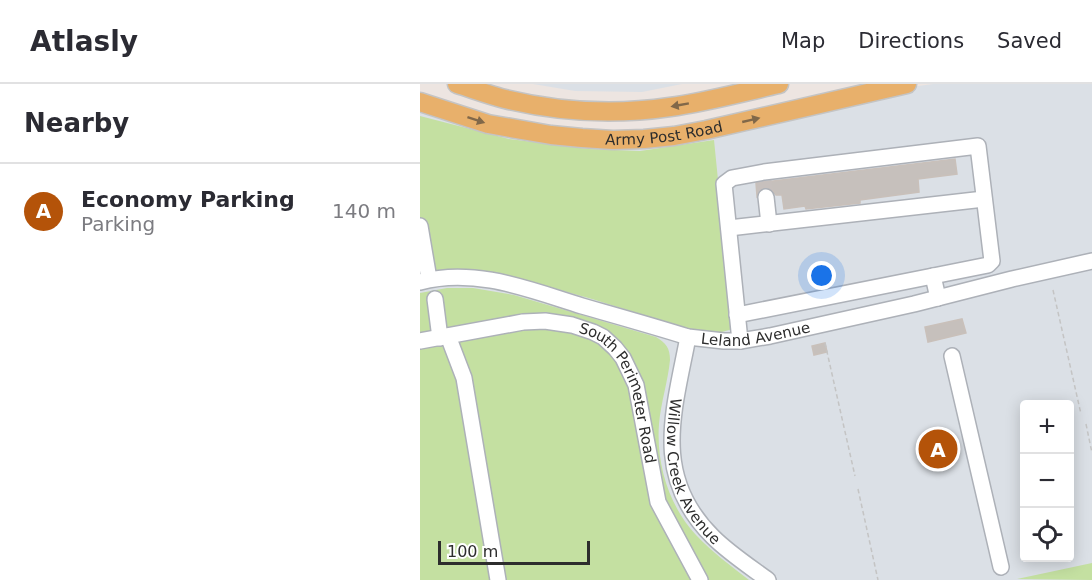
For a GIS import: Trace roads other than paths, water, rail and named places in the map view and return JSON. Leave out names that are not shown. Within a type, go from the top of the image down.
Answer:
[{"type":"main road","name":"Army Post Road","points":[[457,84],[504,99],[537,106],[604,112],[669,108],[779,84]]},
{"type":"main road","name":"Army Post Road","points":[[420,102],[488,124],[551,135],[634,139],[674,136],[706,130],[907,84]]},
{"type":"lane","points":[[737,315],[988,265],[992,261],[978,146],[765,183],[732,178],[724,184],[729,228],[737,315],[740,341]]},
{"type":"lane","points":[[765,183],[769,224]]},
{"type":"lane","points":[[729,228],[984,199]]},
{"type":"lane","points":[[420,226],[425,280]]},
{"type":"lane","name":"Leland Avenue","points":[[425,280],[442,277],[469,277],[500,281],[688,337],[740,341],[834,322],[1092,261]]},
{"type":"lane","points":[[933,276],[938,298]]},
{"type":"lane","points":[[435,299],[444,337],[464,378],[498,580]]},
{"type":"lane","name":"South Perimeter Road","points":[[420,340],[523,322],[545,321],[572,325],[603,337],[623,358],[636,385],[658,502],[700,580]]},
{"type":"lane","name":"Willow Creek Avenue","points":[[688,337],[671,430],[675,473],[687,503],[698,520],[723,546],[768,580]]},
{"type":"lane","points":[[952,356],[1001,567]]},
{"type":"tunnel","points":[[764,181],[766,197]]},
{"type":"place","name":"Economy Parking","points":[[938,449]]}]
